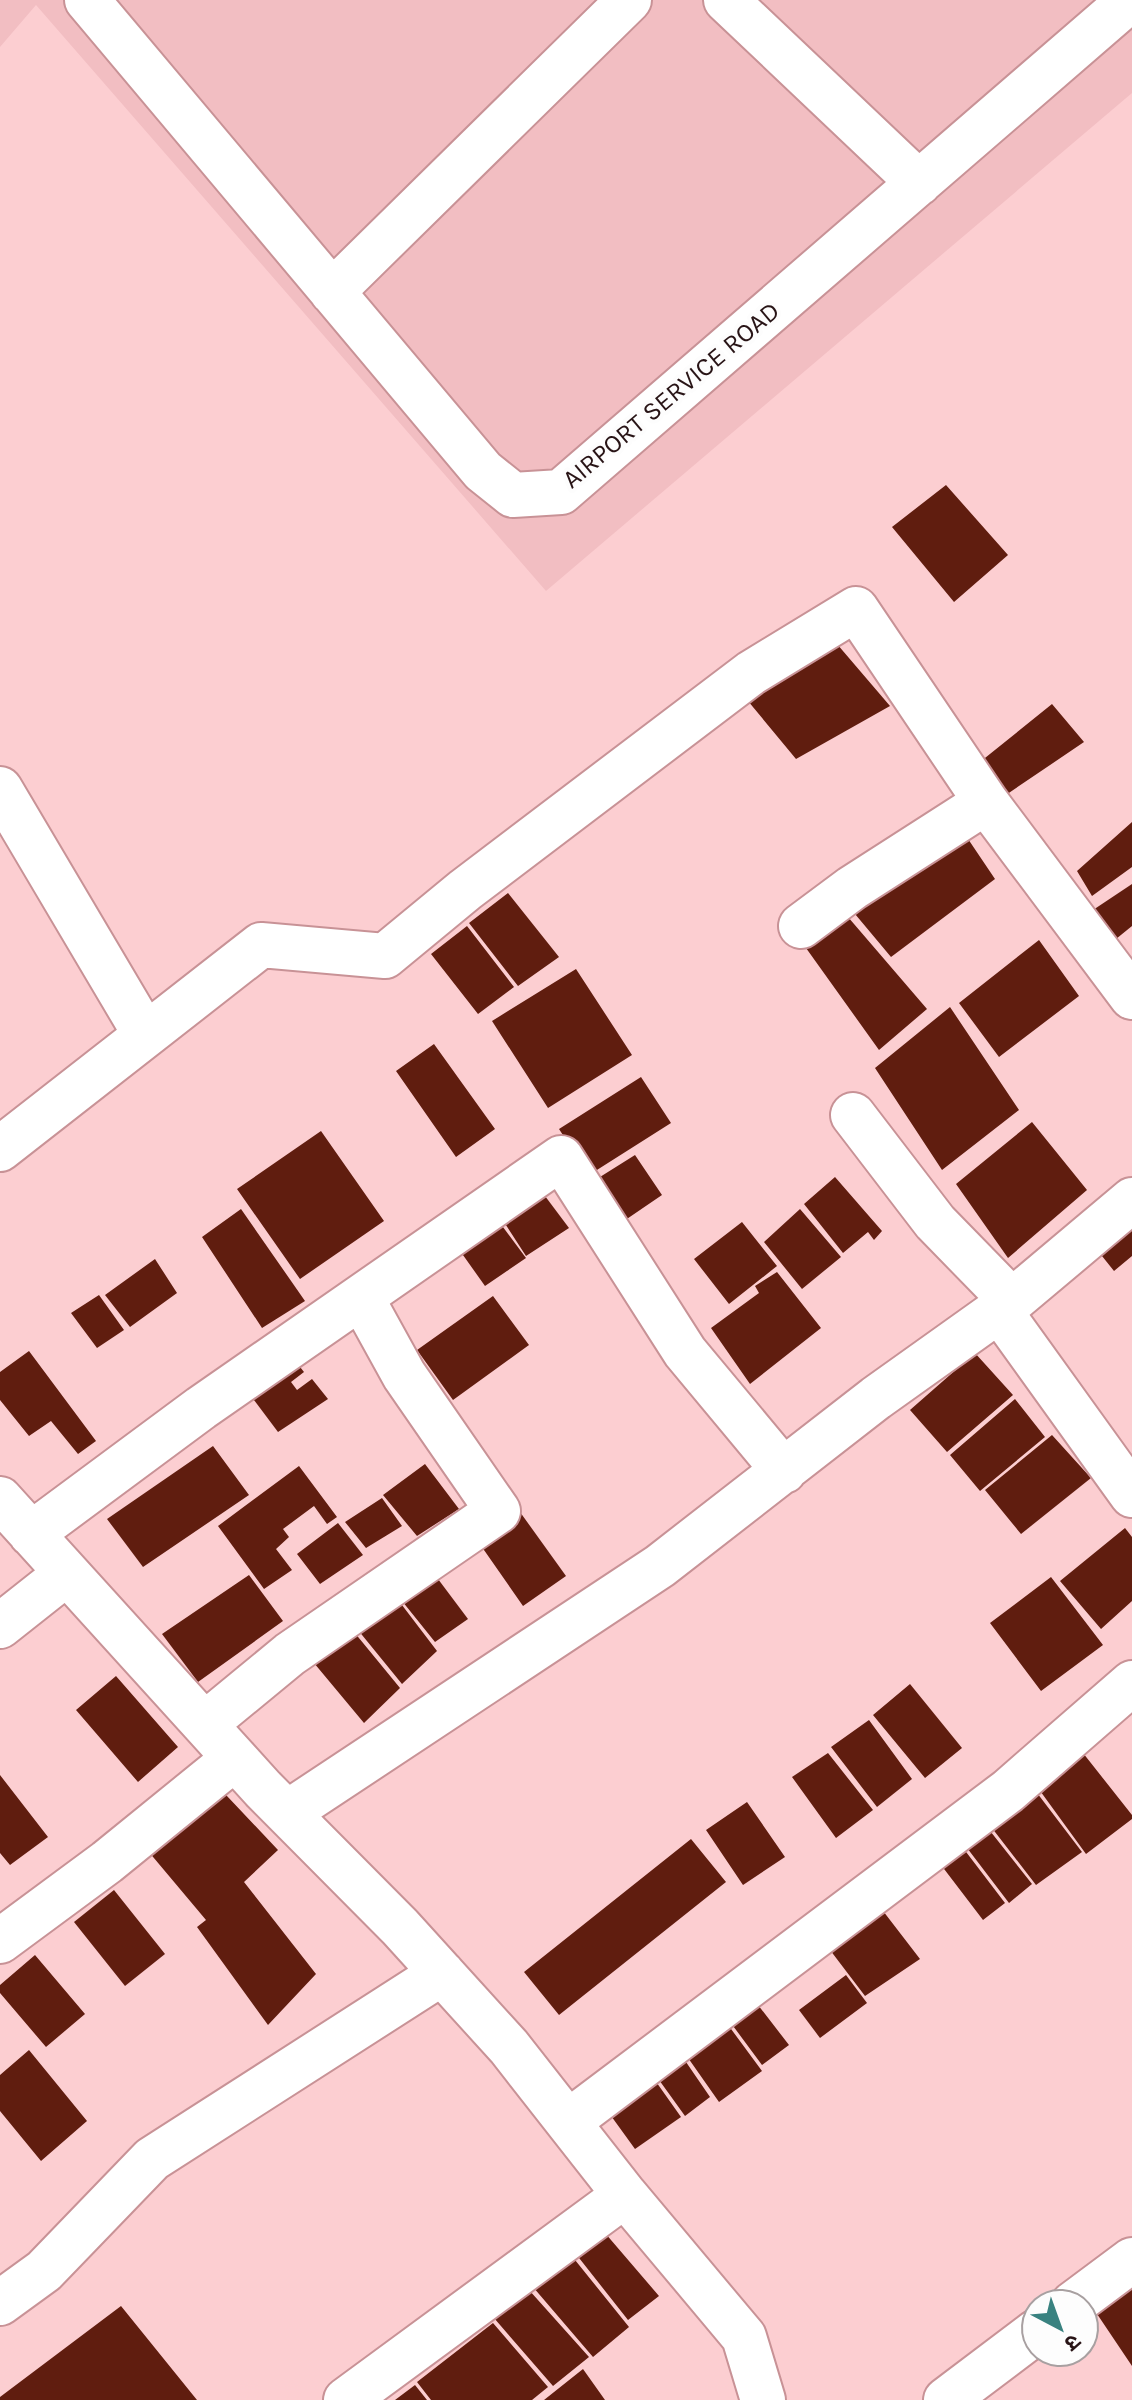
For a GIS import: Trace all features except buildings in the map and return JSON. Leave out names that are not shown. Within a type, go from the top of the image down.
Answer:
[{"type":"street","name":"AIRPORT SERVICE ROAD","points":[[87,0],[483,471],[513,495],[561,492],[1130,0]]},
{"type":"street","points":[[332,292],[629,0]]},
{"type":"street","points":[[726,0],[919,183]]},
{"type":"street","points":[[0,1149],[261,945],[385,956],[465,890],[751,673],[856,609],[986,802],[1132,997]]},
{"type":"street","points":[[0,789],[145,1034]]},
{"type":"street","points":[[801,926],[852,888],[986,802]]},
{"type":"street","points":[[853,1115],[935,1222],[1006,1305],[1132,1495]]},
{"type":"street","points":[[31,1534],[201,1408],[561,1158],[685,1352],[784,1471]]},
{"type":"street","points":[[287,1813],[648,1575],[876,1398],[1006,1305],[1132,1200]]},
{"type":"street","points":[[205,1724],[290,1654],[498,1511],[404,1375],[361,1297]]},
{"type":"street","points":[[0,1499],[235,1758],[509,2047],[625,2195],[744,2337],[763,2400]]},
{"type":"street","points":[[0,1626],[67,1573]]},
{"type":"street","points":[[568,2122],[1008,1791],[1132,1683]]},
{"type":"street","points":[[0,1941],[107,1862],[235,1758]]},
{"type":"street","points":[[0,2303],[44,2271],[152,2159],[442,1973]]},
{"type":"street","points":[[346,2400],[625,2195]]},
{"type":"street","points":[[1094,2288],[1132,2260]]},
{"type":"street","points":[[946,2400],[1020,2344]]},
{"type":"shaded area","points":[[0,0],[1132,0],[1132,93],[546,591],[36,5],[0,47]]}]
